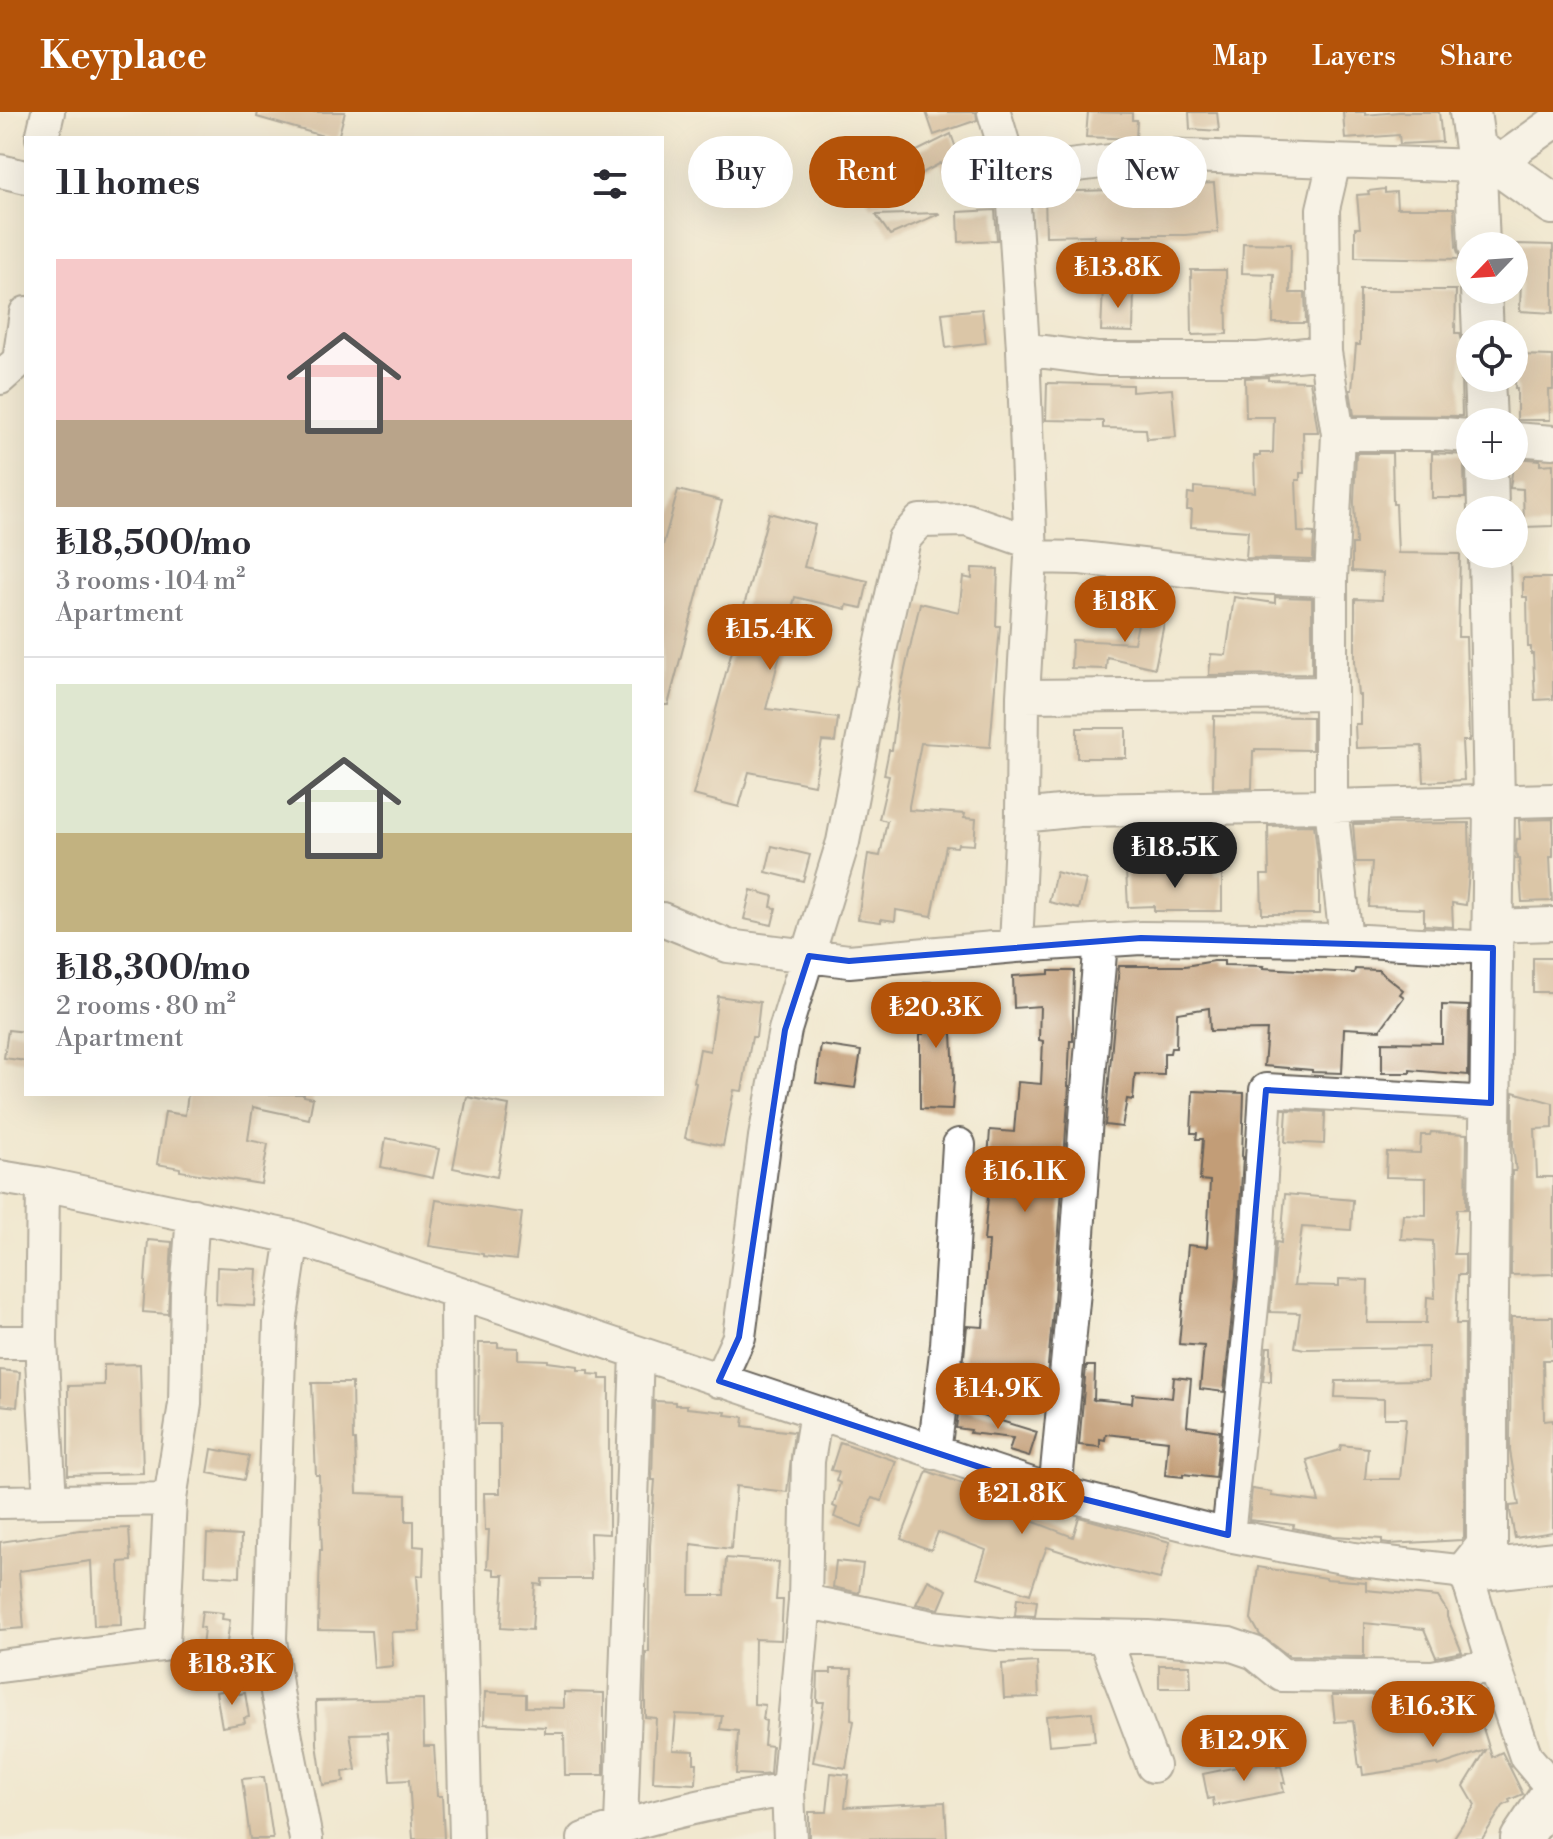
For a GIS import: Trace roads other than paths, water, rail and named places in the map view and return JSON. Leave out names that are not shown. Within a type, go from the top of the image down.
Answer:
[{"type":"main road","points":[[1480,147],[1553,204]]},
{"type":"main road","points":[[1479,232],[1480,147]]},
{"type":"main road","points":[[1466,1572],[1487,1546],[1494,803],[1489,568]]},
{"type":"main road","points":[[1466,1572],[1553,1562]]},
{"type":"main road","points":[[1521,1839],[1553,1790]]},
{"type":"street","points":[[42,136],[48,112]]},
{"type":"street","points":[[994,112],[1001,136]]},
{"type":"street","points":[[1081,165],[1159,155],[1334,162],[1480,147],[1553,123]]},
{"type":"street","points":[[1334,162],[1323,209],[1325,352],[1338,434],[1331,580],[1331,806],[1346,940]]},
{"type":"street","points":[[0,171],[24,177]]},
{"type":"street","points":[[1014,208],[1031,550],[1023,696],[1016,946]]},
{"type":"street","points":[[0,378],[19,361],[24,327]]},
{"type":"street","points":[[1023,349],[1098,359],[1258,359],[1325,352]]},
{"type":"street","points":[[1338,434],[1456,435]]},
{"type":"street","points":[[1528,440],[1553,442]]},
{"type":"street","points":[[719,1381],[739,1337],[765,1137],[785,1030],[843,842],[904,539],[920,521],[967,520],[1031,550],[1246,577],[1331,580]]},
{"type":"street","points":[[1023,696],[1331,693]]},
{"type":"street","points":[[1022,816],[1079,810],[1553,800]]},
{"type":"street","points":[[664,920],[728,946],[849,961],[1141,938],[1346,940],[1493,937],[1553,924]]},
{"type":"street","points":[[1055,1492],[1101,942]]},
{"type":"street","points":[[1228,1535],[1255,1278],[1266,1090],[1491,1103]]},
{"type":"street","points":[[934,1453],[947,1345],[959,1145]]},
{"type":"street","points":[[0,1177],[293,1237],[1055,1492],[1228,1535],[1353,1559],[1466,1572],[1526,1757],[1553,1790]]},
{"type":"street","points":[[43,1184],[41,1342],[50,1501]]},
{"type":"street","points":[[0,1666],[163,1645],[170,1499],[185,1404],[187,1294],[193,1215]]},
{"type":"street","points":[[293,1237],[280,1323],[270,1639],[277,1692],[306,1839]]},
{"type":"street","points":[[457,1292],[458,1520],[466,1839]]},
{"type":"street","points":[[0,1342],[41,1342]]},
{"type":"street","points":[[621,1826],[637,1353]]},
{"type":"street","points":[[790,1839],[788,1790],[805,1601],[808,1461],[816,1413]]},
{"type":"street","points":[[0,1502],[170,1499]]},
{"type":"street","points":[[805,1601],[932,1627],[998,1634],[1148,1637],[1229,1644],[1255,1653],[1282,1675],[1433,1677],[1494,1665]]},
{"type":"street","points":[[1104,1636],[1153,1766]]},
{"type":"street","points":[[584,1839],[621,1826],[728,1799],[788,1790]]}]
